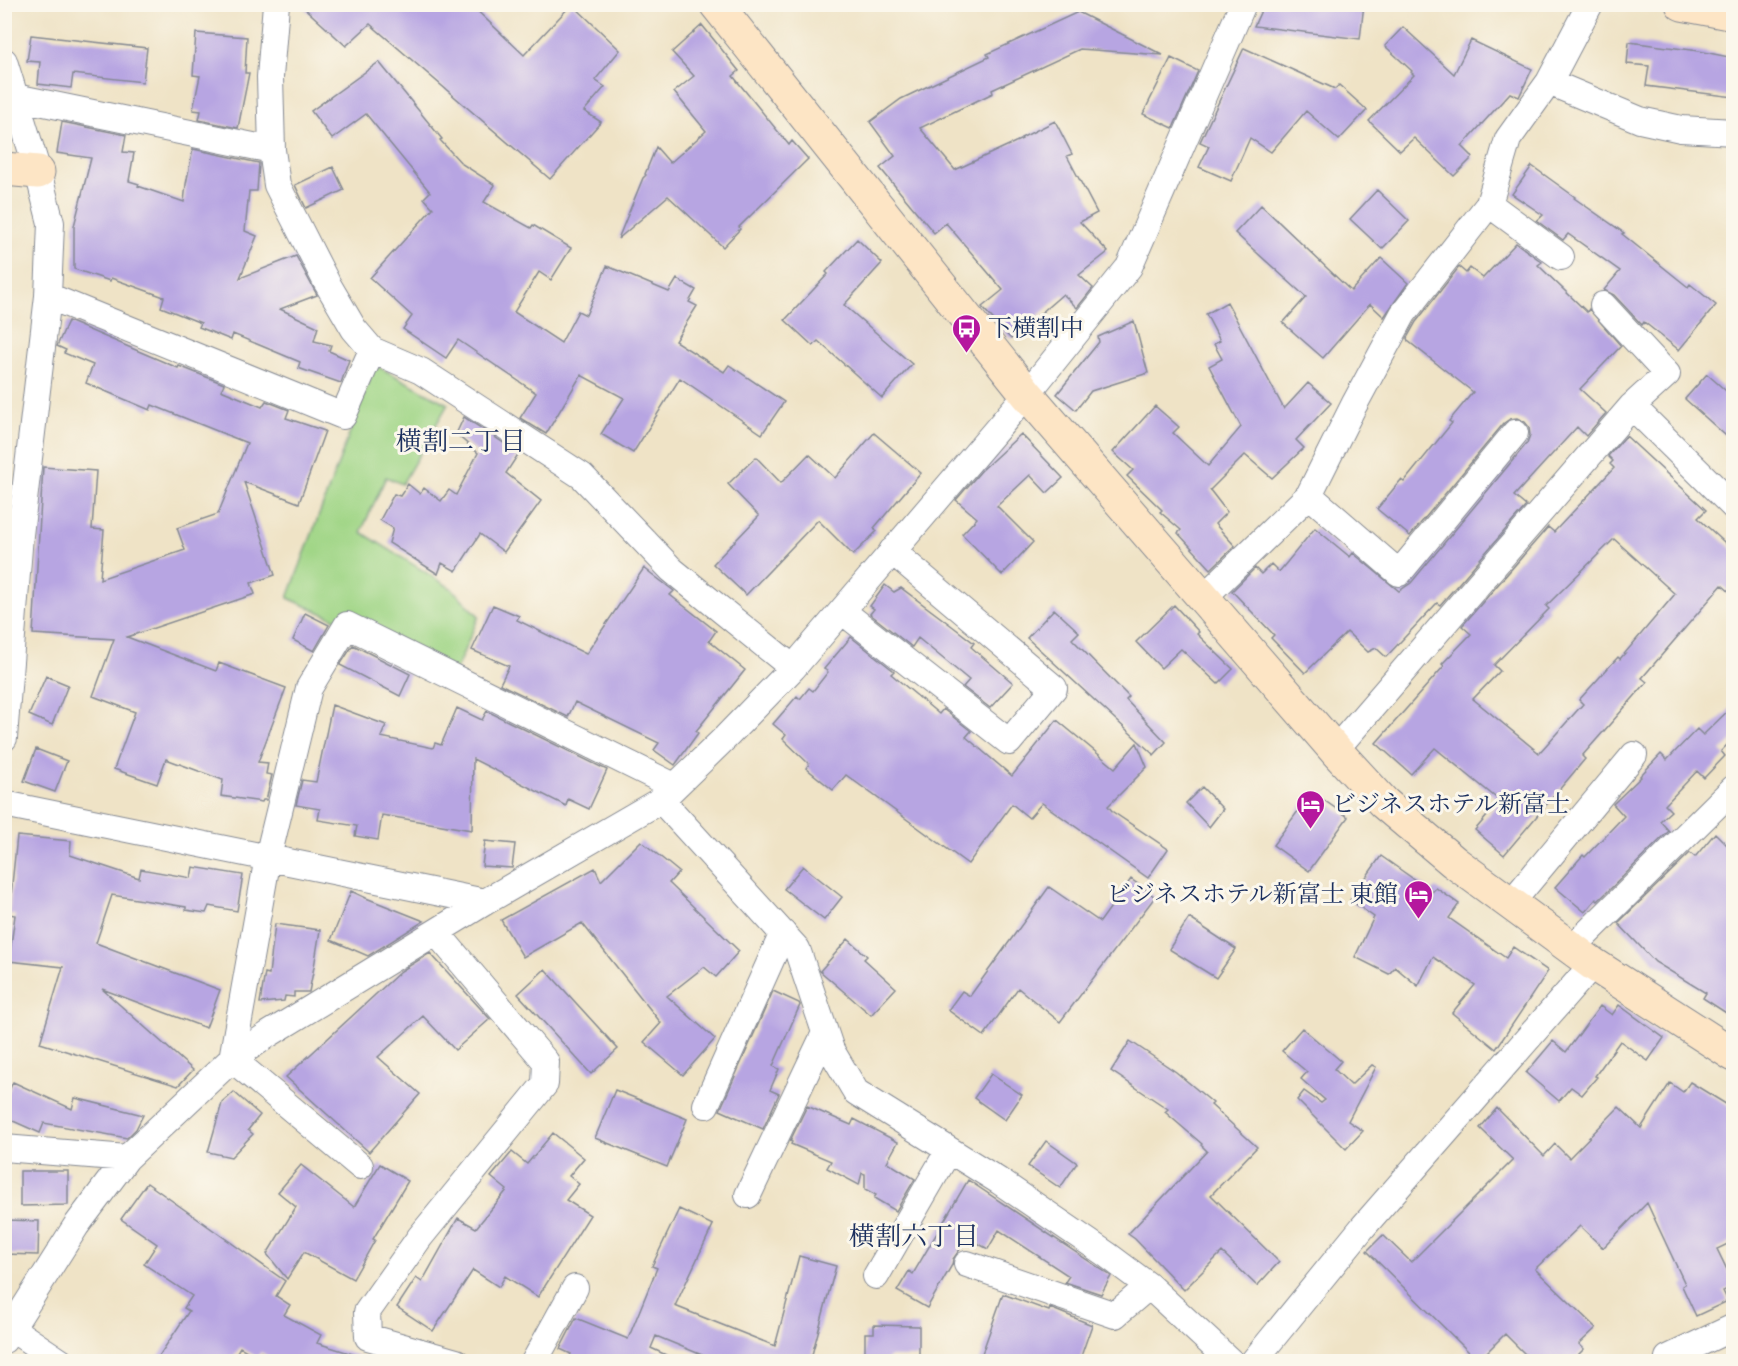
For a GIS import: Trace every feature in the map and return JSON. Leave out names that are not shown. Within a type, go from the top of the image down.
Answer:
[{"type":"street","points":[[276,4],[270,77],[272,150],[277,186],[327,283],[354,329],[372,350],[421,371],[582,476],[672,570],[793,668]]},
{"type":"street","points":[[716,4],[1027,394],[1335,750],[1384,803],[1454,862],[1582,956],[1734,1055]]},
{"type":"street","points":[[61,1362],[8,1335],[76,1226],[127,1158],[232,1059],[485,902],[616,828],[667,793],[793,668],[1027,394],[1129,267],[1243,4]]},
{"type":"street","points":[[1204,597],[1309,495],[1353,405],[1403,314],[1489,204],[1508,139],[1549,82],[1590,4]]},
{"type":"street","points":[[1682,4],[1734,14]]},
{"type":"street","points":[[4,61],[51,223],[48,296],[12,534],[4,738]]},
{"type":"street","points":[[1549,82],[1640,120],[1682,129],[1734,132]]},
{"type":"street","points":[[15,97],[272,150]]},
{"type":"street","points":[[4,169],[38,172]]},
{"type":"street","points":[[1489,204],[1561,256]]},
{"type":"street","points":[[48,296],[343,416],[372,350]]},
{"type":"street","points":[[1335,750],[1632,406],[1667,374],[1603,306]]},
{"type":"street","points":[[1632,406],[1734,507]]},
{"type":"street","points":[[1309,495],[1399,573],[1515,433]]},
{"type":"street","points":[[842,611],[1009,742],[1054,688],[892,551]]},
{"type":"street","points":[[232,1059],[268,857],[309,687],[347,625],[667,793],[796,949],[831,1050],[856,1092],[999,1181],[1106,1254],[1149,1286],[1231,1362]]},
{"type":"street","points":[[1511,903],[1634,755]]},
{"type":"street","points":[[1253,1362],[1582,956],[1734,788]]},
{"type":"street","points":[[4,804],[485,902]]},
{"type":"street","points":[[436,932],[546,1062],[545,1084],[420,1237],[367,1312],[368,1337],[456,1362]]},
{"type":"street","points":[[706,1105],[783,933]]},
{"type":"street","points":[[748,1195],[825,1033]]},
{"type":"street","points":[[232,1059],[360,1166]]},
{"type":"street","points":[[4,1148],[127,1158]]},
{"type":"street","points":[[876,1276],[949,1150]]},
{"type":"street","points":[[967,1264],[1115,1315],[1149,1286]]},
{"type":"street","points":[[534,1362],[575,1288]]},
{"type":"street","points":[[1668,1358],[1734,1327]]},
{"type":"green space","points":[[375,365],[448,404],[402,484],[386,477],[361,532],[451,588],[479,616],[455,672],[288,598]]},
{"type":"building","points":[[300,4],[470,4],[524,55],[572,4],[620,50],[595,80],[605,87],[584,111],[601,122],[550,179],[370,24],[346,46]]},
{"type":"building","points":[[1264,4],[1364,4],[1360,39],[1254,26]]},
{"type":"building","points":[[1078,12],[1163,55],[1080,49],[992,90],[993,93],[920,128],[955,170],[1055,121],[1072,154],[1067,156],[1097,213],[1080,222],[1108,252],[1079,275],[1093,288],[1077,308],[1063,294],[1011,339],[982,307],[1003,290],[946,223],[934,233],[880,168],[895,156],[870,122],[901,99],[989,57],[987,54]]},
{"type":"building","points":[[702,25],[739,71],[733,76],[789,145],[792,141],[808,159],[739,227],[740,229],[723,247],[668,196],[618,239],[656,147],[670,163],[706,131],[674,92],[694,76],[672,52]]},
{"type":"building","points":[[1403,27],[1454,74],[1471,40],[1532,69],[1519,97],[1510,93],[1462,146],[1473,157],[1454,176],[1414,138],[1400,151],[1369,121],[1414,75],[1385,46]]},
{"type":"building","points":[[196,33],[247,37],[245,73],[249,73],[238,128],[199,120],[201,111],[193,110],[200,76],[193,75]]},
{"type":"building","points":[[31,35],[147,48],[143,82],[73,74],[71,88],[38,84],[40,62],[27,61]]},
{"type":"building","points":[[1629,42],[1734,58],[1734,97],[1646,86],[1649,66],[1627,64]]},
{"type":"building","points":[[1244,48],[1335,89],[1339,85],[1367,110],[1339,140],[1306,111],[1271,152],[1250,138],[1231,181],[1199,167],[1209,146],[1200,142]]},
{"type":"building","points":[[1171,58],[1198,71],[1173,128],[1143,114]]},
{"type":"building","points":[[379,62],[442,139],[440,140],[462,164],[495,185],[484,202],[531,228],[533,225],[571,248],[551,280],[539,272],[514,312],[561,343],[578,311],[586,315],[607,266],[669,292],[677,279],[696,290],[689,302],[697,306],[675,341],[724,372],[729,365],[784,402],[762,434],[680,378],[633,453],[601,434],[624,398],[581,375],[546,434],[520,418],[536,393],[458,340],[446,358],[403,329],[412,316],[370,278],[433,208],[424,198],[430,192],[366,114],[332,139],[311,111]]},
{"type":"building","points":[[62,122],[126,135],[123,152],[134,153],[129,181],[184,202],[193,149],[259,163],[257,191],[249,191],[245,231],[257,236],[240,278],[296,256],[317,295],[280,309],[318,327],[314,341],[331,345],[329,351],[349,360],[341,383],[298,368],[300,362],[233,334],[231,340],[199,327],[201,323],[161,307],[164,297],[111,278],[110,281],[74,269],[74,226],[91,158],[57,153]]},
{"type":"building","points":[[1532,166],[1624,233],[1622,234],[1688,287],[1690,284],[1716,305],[1679,350],[1644,322],[1642,325],[1614,295],[1604,290],[1620,271],[1568,234],[1563,240],[1537,221],[1543,215],[1512,194]]},
{"type":"building","points":[[333,167],[344,190],[306,208],[295,185]]},
{"type":"building","points":[[1377,190],[1409,221],[1382,249],[1350,219]]},
{"type":"building","points":[[1261,205],[1351,291],[1381,258],[1408,283],[1384,317],[1370,304],[1323,358],[1283,323],[1306,297],[1235,233]]},
{"type":"building","points":[[857,239],[882,263],[844,305],[912,364],[882,398],[818,341],[813,346],[785,320]]},
{"type":"building","points":[[1516,243],[1542,262],[1538,265],[1587,312],[1589,309],[1621,346],[1580,389],[1606,413],[1586,436],[1577,427],[1514,496],[1526,506],[1440,605],[1437,603],[1386,657],[1376,648],[1368,652],[1347,632],[1305,673],[1271,638],[1274,635],[1232,591],[1255,568],[1261,574],[1271,564],[1279,572],[1315,528],[1350,557],[1353,553],[1399,591],[1411,583],[1527,443],[1530,435],[1529,427],[1525,422],[1517,418],[1504,423],[1410,536],[1377,509],[1401,480],[1404,482],[1452,423],[1449,421],[1473,392],[1407,338],[1416,322],[1459,267],[1466,273],[1470,268],[1483,278]]},
{"type":"building","points":[[1227,302],[1284,409],[1308,383],[1331,403],[1296,440],[1304,448],[1272,478],[1245,455],[1210,490],[1227,512],[1215,524],[1235,546],[1211,569],[1178,533],[1181,530],[1160,512],[1162,510],[1127,476],[1133,470],[1113,452],[1155,406],[1179,427],[1173,433],[1208,466],[1241,427],[1209,366],[1222,359],[1214,344],[1220,341],[1206,314]]},
{"type":"building","points":[[68,321],[178,368],[179,366],[224,384],[221,390],[262,407],[266,401],[289,410],[286,418],[325,431],[299,503],[244,482],[275,575],[251,583],[255,594],[127,637],[216,671],[219,663],[286,688],[258,762],[268,763],[266,774],[272,775],[266,800],[262,802],[221,796],[223,780],[166,759],[157,784],[114,769],[135,712],[93,696],[114,639],[33,634],[43,467],[96,471],[92,529],[104,530],[100,579],[185,550],[177,528],[218,514],[247,443],[152,405],[150,410],[86,383],[93,365],[64,353],[66,350],[57,346]]},
{"type":"building","points":[[1134,321],[1148,373],[1091,391],[1076,410],[1057,394],[1099,342],[1098,337]]},
{"type":"building","points":[[1707,374],[1734,398],[1734,443],[1685,399]]},
{"type":"building","points":[[464,417],[519,453],[506,473],[541,501],[504,552],[480,534],[456,571],[442,563],[438,574],[389,543],[393,528],[380,520],[394,494],[400,496],[408,484],[420,494],[424,488],[441,501],[449,490],[456,495],[478,453],[456,434]]},
{"type":"building","points":[[874,433],[921,473],[874,528],[877,531],[853,555],[818,520],[746,595],[713,564],[759,516],[728,484],[756,457],[781,483],[809,454],[835,478]]},
{"type":"building","points":[[1021,434],[1063,478],[1047,493],[1030,475],[997,506],[1033,542],[1002,575],[962,534],[977,518],[956,500],[981,471]]},
{"type":"building","points":[[1626,436],[1706,510],[1698,518],[1734,551],[1734,596],[1722,585],[1642,678],[1647,682],[1582,756],[1585,759],[1504,855],[1475,830],[1500,801],[1435,748],[1411,774],[1376,743],[1444,666],[1442,664],[1471,634],[1462,626],[1548,527],[1554,532],[1614,468],[1610,464],[1613,461],[1608,456]],"holes":[[[1614,539],[1675,594],[1620,659],[1618,657],[1579,700],[1583,704],[1539,753],[1473,699],[1500,671],[1494,665],[1549,609],[1546,606]]]},
{"type":"building","points":[[644,568],[674,591],[670,595],[716,631],[709,641],[745,670],[696,731],[698,733],[675,765],[654,750],[659,743],[575,702],[568,717],[500,684],[509,666],[472,650],[493,605],[519,616],[517,620],[586,654]]},
{"type":"building","points":[[885,585],[894,592],[901,588],[952,626],[974,643],[971,647],[1013,683],[990,708],[963,687],[969,680],[918,638],[912,647],[870,614],[874,609],[870,606]]},
{"type":"building","points":[[1174,605],[1199,632],[1197,634],[1233,669],[1218,684],[1181,649],[1161,668],[1136,642]]},
{"type":"building","points":[[1054,609],[1079,632],[1072,639],[1129,697],[1126,700],[1166,742],[1154,755],[1027,638]]},
{"type":"building","points":[[305,613],[329,625],[314,651],[293,640]]},
{"type":"building","points":[[851,637],[894,671],[891,674],[939,714],[943,709],[971,731],[966,737],[1012,776],[1057,720],[1115,768],[1137,743],[1147,767],[1108,806],[1113,812],[1168,849],[1148,878],[1042,803],[1029,818],[1012,804],[968,864],[846,775],[833,790],[806,768],[809,764],[783,739],[786,735],[773,724],[797,696],[800,699],[809,688],[813,691],[828,672],[824,669]]},
{"type":"building","points":[[353,645],[410,674],[400,696],[340,665]]},
{"type":"building","points":[[46,676],[68,685],[52,725],[29,715]]},
{"type":"building","points":[[332,705],[386,725],[381,737],[433,748],[435,743],[441,745],[457,708],[482,720],[487,711],[607,770],[589,809],[568,799],[566,806],[473,759],[472,830],[382,815],[378,840],[355,836],[357,826],[318,820],[320,809],[296,805],[302,780],[316,782]]},
{"type":"building","points":[[1734,705],[1734,738],[1721,751],[1725,756],[1704,778],[1697,771],[1665,805],[1671,811],[1660,821],[1669,831],[1585,912],[1555,887],[1583,855],[1585,857],[1624,816],[1613,804],[1661,754],[1667,760],[1697,729],[1703,735]]},
{"type":"building","points":[[36,749],[67,761],[55,792],[24,781]]},
{"type":"building","points":[[1202,787],[1223,809],[1209,827],[1186,803]]},
{"type":"building","points":[[1312,792],[1348,817],[1309,871],[1273,845]]},
{"type":"building","points":[[1715,833],[1734,852],[1734,1018],[1703,998],[1706,993],[1655,962],[1618,923],[1690,853],[1695,857]]},
{"type":"building","points":[[17,836],[71,841],[70,855],[139,878],[141,869],[191,878],[193,867],[243,875],[237,911],[209,906],[206,913],[186,910],[186,907],[112,895],[96,943],[220,990],[206,1028],[102,989],[193,1070],[178,1086],[40,1043],[63,967],[9,961],[15,915],[9,914]]},
{"type":"building","points":[[485,841],[515,844],[512,868],[482,866]]},
{"type":"building","points":[[641,841],[679,872],[669,883],[739,951],[716,977],[704,967],[667,996],[715,1039],[683,1075],[644,1042],[661,1023],[582,923],[523,957],[501,920],[595,868],[601,881]]},
{"type":"building","points":[[1381,856],[1432,892],[1436,888],[1459,904],[1449,918],[1506,958],[1513,947],[1548,971],[1496,1049],[1452,1013],[1475,985],[1433,957],[1418,986],[1395,967],[1389,974],[1355,957],[1374,917],[1350,900]]},
{"type":"building","points":[[803,866],[842,897],[824,920],[784,889]]},
{"type":"building","points":[[1131,879],[1155,897],[1060,1022],[1018,988],[984,1036],[948,1010],[962,991],[970,996],[1049,887],[1100,922]]},
{"type":"building","points":[[351,891],[424,921],[368,956],[331,940]]},
{"type":"building","points":[[1189,918],[1236,949],[1216,978],[1169,949]]},
{"type":"building","points":[[275,924],[320,930],[314,967],[309,992],[294,992],[294,997],[285,996],[284,1001],[260,1003],[265,973],[269,974]]},
{"type":"building","points":[[848,939],[867,956],[864,959],[896,988],[871,1015],[820,971]]},
{"type":"building","points":[[430,953],[490,1019],[455,1050],[423,1016],[378,1057],[420,1094],[369,1152],[286,1077],[401,971]]},
{"type":"building","points":[[545,969],[618,1049],[591,1074],[518,994]]},
{"type":"building","points":[[773,991],[800,1005],[773,1066],[779,1069],[770,1090],[779,1094],[763,1129],[720,1110]]},
{"type":"building","points":[[1619,1005],[1664,1038],[1648,1061],[1620,1041],[1595,1076],[1597,1077],[1582,1095],[1571,1087],[1559,1101],[1526,1073],[1553,1041],[1566,1052],[1600,1006],[1612,1015]]},
{"type":"building","points":[[1302,1028],[1341,1061],[1334,1069],[1351,1085],[1372,1065],[1376,1067],[1348,1121],[1363,1131],[1346,1149],[1297,1100],[1304,1091],[1321,1103],[1325,1100],[1301,1079],[1307,1072],[1282,1051]]},
{"type":"building","points":[[1130,1041],[1176,1072],[1213,1103],[1211,1105],[1257,1147],[1211,1195],[1279,1262],[1257,1286],[1222,1252],[1184,1290],[1128,1234],[1207,1151],[1165,1112],[1168,1109],[1111,1071]]},
{"type":"building","points":[[991,1074],[1022,1095],[1005,1120],[974,1098]]},
{"type":"building","points":[[13,1082],[72,1109],[75,1098],[143,1115],[136,1129],[127,1138],[44,1123],[40,1133],[4,1117],[4,1101]]},
{"type":"building","points":[[1690,1082],[1734,1109],[1734,1241],[1717,1249],[1734,1284],[1723,1291],[1728,1301],[1696,1316],[1682,1286],[1685,1284],[1647,1203],[1603,1248],[1580,1226],[1535,1269],[1596,1328],[1579,1344],[1584,1349],[1571,1362],[1533,1362],[1505,1334],[1478,1361],[1367,1251],[1383,1235],[1411,1262],[1513,1160],[1480,1128],[1497,1108],[1544,1156],[1555,1144],[1569,1158],[1619,1107],[1641,1128],[1670,1083],[1683,1092]]},
{"type":"building","points":[[615,1090],[687,1119],[667,1167],[595,1138]]},
{"type":"building","points":[[234,1092],[260,1115],[248,1130],[253,1134],[231,1157],[208,1152],[222,1103]]},
{"type":"building","points":[[807,1106],[851,1125],[854,1119],[898,1142],[887,1162],[915,1179],[896,1211],[874,1198],[876,1195],[865,1189],[865,1174],[862,1173],[859,1185],[827,1168],[831,1161],[791,1144],[790,1141]]},
{"type":"building","points":[[553,1133],[584,1158],[569,1176],[579,1184],[566,1200],[590,1215],[538,1297],[505,1276],[499,1287],[473,1270],[433,1331],[397,1307],[416,1278],[422,1282],[458,1218],[476,1228],[507,1190],[491,1177],[512,1152],[527,1164]]},
{"type":"building","points":[[1046,1141],[1077,1163],[1060,1188],[1028,1166]]},
{"type":"building","points":[[380,1164],[408,1181],[373,1239],[375,1240],[353,1279],[304,1252],[287,1279],[267,1254],[296,1207],[278,1192],[301,1165],[354,1207]]},
{"type":"building","points":[[20,1171],[68,1171],[68,1205],[20,1206]]},
{"type":"building","points":[[968,1180],[1111,1276],[1101,1294],[1065,1282],[1069,1276],[999,1230],[988,1249],[968,1238],[953,1259],[952,1265],[927,1308],[897,1291],[909,1271],[913,1274]]},
{"type":"building","points":[[147,1183],[285,1281],[276,1296],[290,1305],[284,1315],[321,1335],[317,1343],[359,1356],[358,1362],[277,1362],[261,1352],[257,1357],[240,1347],[231,1362],[155,1362],[189,1311],[184,1308],[192,1296],[144,1264],[157,1244],[121,1219]]},
{"type":"building","points":[[679,1209],[713,1225],[675,1306],[775,1346],[799,1256],[836,1266],[810,1362],[719,1362],[656,1336],[651,1348],[681,1362],[568,1362],[571,1354],[560,1349],[576,1318],[628,1339],[657,1268],[652,1266]]},
{"type":"building","points":[[5,1220],[39,1221],[38,1255],[4,1254]]},
{"type":"building","points":[[1003,1294],[1049,1311],[1050,1308],[1092,1325],[1079,1362],[979,1362]]},
{"type":"building","points":[[874,1325],[919,1326],[919,1357],[888,1357],[888,1362],[865,1362],[865,1333],[874,1333]]},
{"type":"place","name":"下横割中","points":[[967,354]]},
{"type":"place","name":"ビジネスホテル新富士","points":[[1311,830]]},
{"type":"place","name":"ビジネスホテル新富士 東館","points":[[1419,920]]},
{"type":"district","name":"横割二丁目","points":[[461,441]]},
{"type":"district","name":"横割六丁目","points":[[914,1236]]}]
